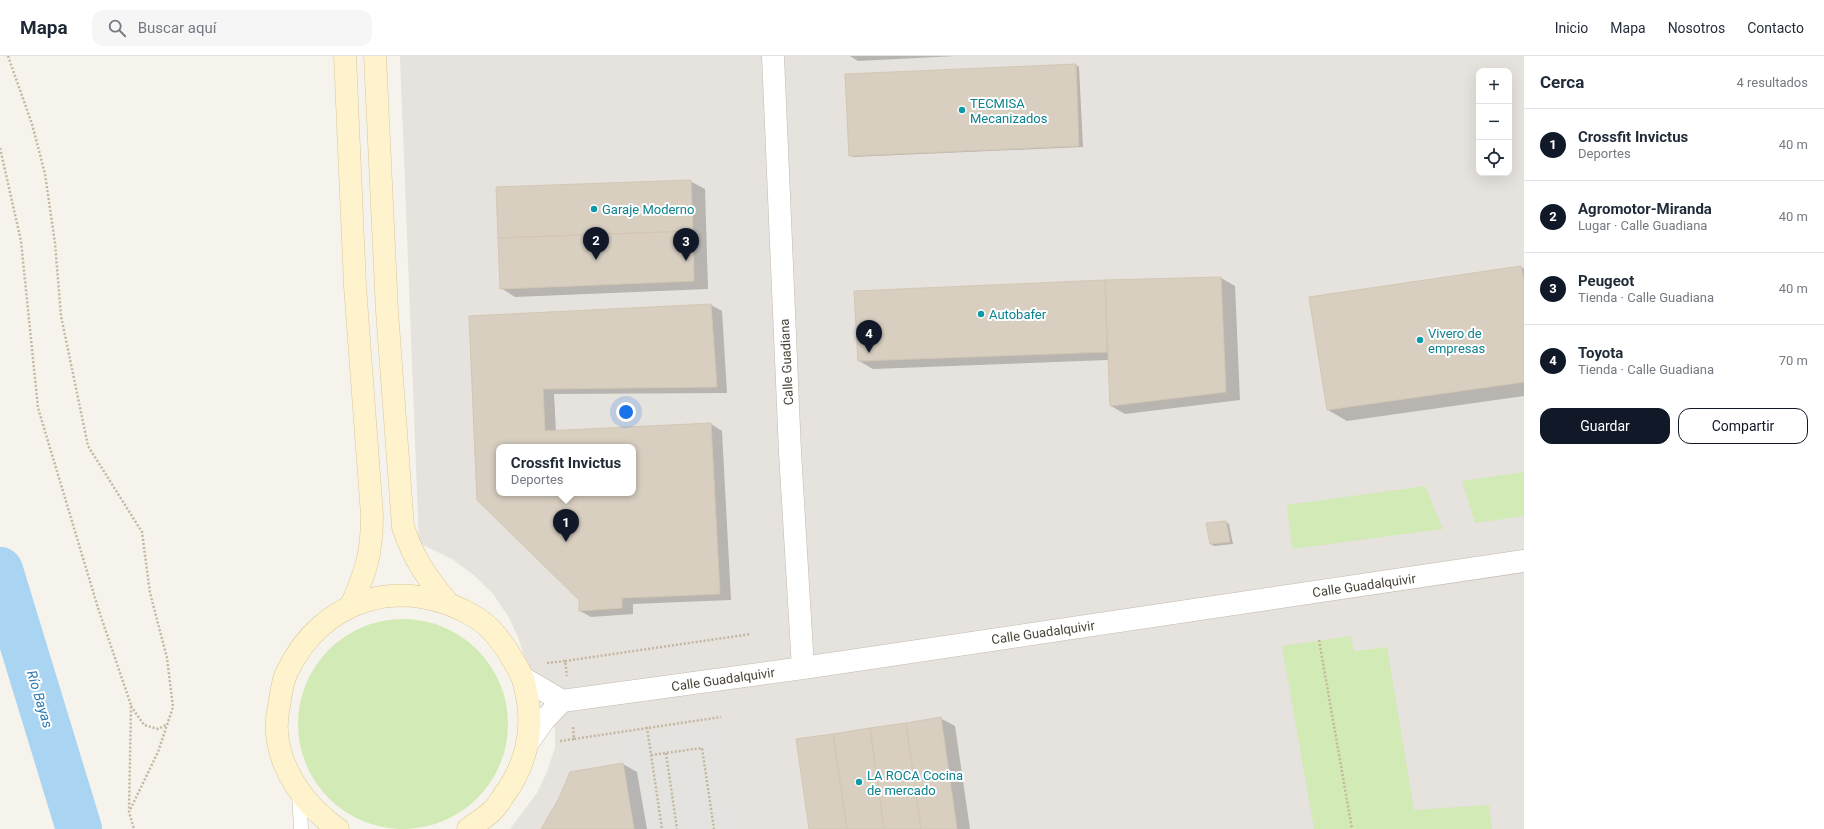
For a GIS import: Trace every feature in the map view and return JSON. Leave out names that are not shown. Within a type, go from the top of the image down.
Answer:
[{"type":"street","points":[[345,56],[355,286],[372,515],[370,552],[366,568],[351,606]]},
{"type":"street","points":[[375,56],[387,311],[403,527],[410,550],[424,574],[447,602]]},
{"type":"street","name":"Calle Guadiana","points":[[773,56],[790,452],[804,668]]},
{"type":"street","name":"Calle Guadalquivir","points":[[562,701],[804,668],[1524,561]]},
{"type":"street","points":[[338,829],[324,819],[299,793],[290,777],[281,754],[277,734],[277,712],[285,675],[298,652],[313,632],[331,618],[351,606],[380,597],[412,595],[447,602],[478,619],[504,643],[523,678],[530,712],[529,741]]},
{"type":"street","points":[[468,829],[493,810],[515,781],[529,741],[544,720],[562,701],[523,678]]},
{"type":"lane","points":[[299,793],[301,829]]},
{"type":"path","points":[[8,56],[32,124],[45,174],[55,243],[61,316],[88,446],[142,532],[150,593],[167,658],[173,707],[158,752],[129,812]]},
{"type":"path","points":[[0,148],[21,241],[38,408],[98,608],[130,705],[144,725],[158,729],[167,725]]},
{"type":"path","points":[[565,661],[752,634]]},
{"type":"path","points":[[1319,640],[1352,829]]},
{"type":"path","points":[[130,705],[129,812],[134,829]]},
{"type":"path","points":[[574,739],[721,717]]},
{"type":"path","points":[[647,727],[662,829]]},
{"type":"path","points":[[651,755],[702,748],[714,829]]},
{"type":"path","points":[[666,753],[677,829]]},
{"type":"shaded area","points":[[400,56],[1524,56],[1524,829],[510,829],[537,793],[547,772],[555,747],[555,729],[508,616],[493,594],[475,576],[452,559],[419,543]]},
{"type":"shaded area","points":[[722,722],[738,829],[634,829],[620,737]]},
{"type":"green space","points":[[1524,472],[1524,516],[1475,523],[1462,481]]},
{"type":"green space","points":[[1425,486],[1443,529],[1292,549],[1287,505]]},
{"type":"green space","points":[[393,619],[413,619],[434,623],[453,631],[470,643],[484,657],[496,674],[504,693],[508,714],[508,734],[504,755],[496,774],[484,791],[470,805],[453,817],[434,825],[413,829],[393,829],[372,825],[353,817],[336,805],[322,791],[310,774],[302,755],[298,734],[298,714],[302,693],[310,674],[322,657],[336,643],[353,631],[372,623]]},
{"type":"green space","points":[[1351,636],[1354,651],[1387,647],[1414,810],[1489,805],[1492,829],[1314,829],[1282,646]]},
{"type":"building","name":"TECMISA Mecanizados","points":[[1076,64],[1079,146],[849,156],[845,74]]},
{"type":"building","name":"Garaje Moderno","points":[[691,180],[693,231],[498,238],[496,187]]},
{"type":"building","points":[[693,231],[694,281],[500,289],[498,238]]},
{"type":"building","name":"Vivero de empresas","points":[[1521,266],[1524,282],[1524,382],[1327,410],[1309,297]]},
{"type":"building","points":[[1221,277],[1226,392],[1110,406],[1105,280]]},
{"type":"building","name":"Autobafer","points":[[1105,280],[1107,352],[858,361],[854,291]]},
{"type":"building","points":[[711,304],[717,387],[543,389],[545,431],[711,423],[720,594],[622,598],[622,608],[579,611],[579,600],[477,500],[469,316]]},
{"type":"building","points":[[1226,521],[1230,542],[1210,544],[1206,523]]},
{"type":"building","points":[[941,717],[957,829],[921,829],[906,723]]},
{"type":"building","points":[[906,723],[921,829],[884,829],[870,728]]},
{"type":"building","name":"LA ROCA Cocina de mercado","points":[[870,728],[884,829],[847,829],[833,734]]},
{"type":"building","points":[[833,734],[847,829],[809,829],[796,739]]},
{"type":"building","points":[[623,763],[634,829],[541,829],[559,798],[570,772]]},
{"type":"waterway","name":"Río Bayas","points":[[0,570],[79,829]]},
{"type":"place","name":"TECMISA Mecanizados","points":[[962,110]]},
{"type":"place","name":"Garaje Moderno","points":[[594,209]]},
{"type":"place","name":"Agromotor-Miranda","points":[[596,260]]},
{"type":"place","name":"Peugeot","points":[[686,261]]},
{"type":"place","name":"Autobafer","points":[[981,314]]},
{"type":"place","name":"Vivero de empresas","points":[[1420,340]]},
{"type":"place","name":"Toyota","points":[[869,353]]},
{"type":"place","name":"Crossfit Invictus","points":[[566,542]]},
{"type":"place","name":"LA ROCA Cocina de mercado","points":[[859,782]]}]
